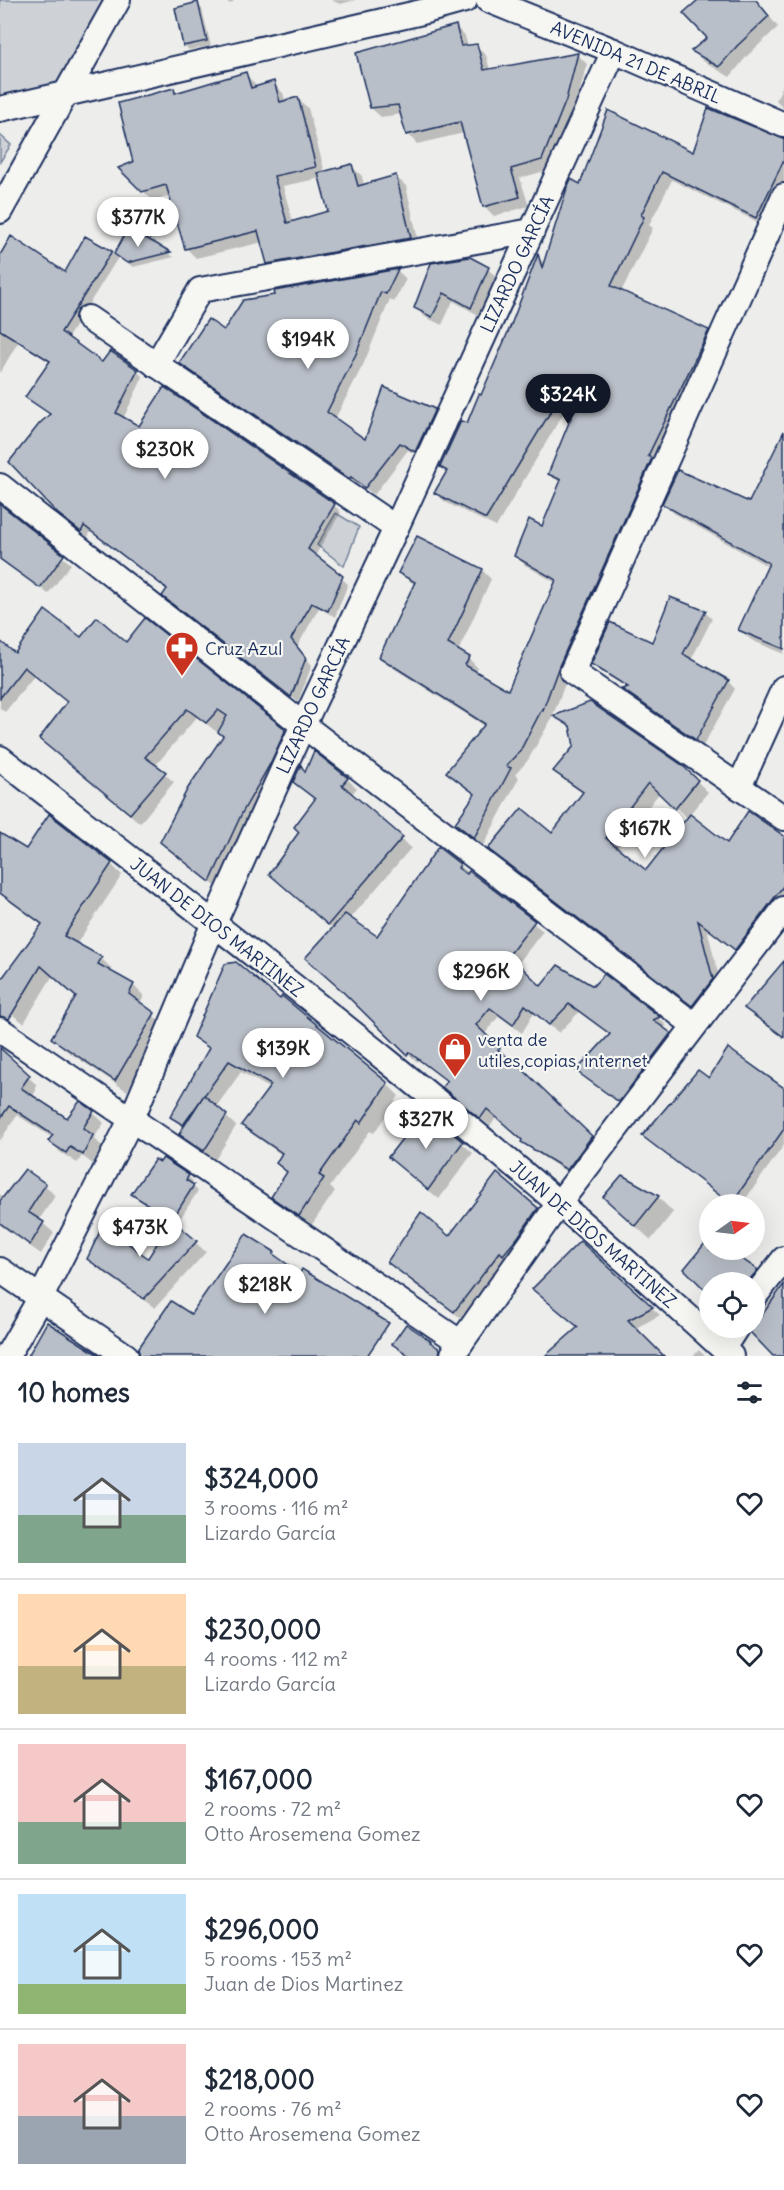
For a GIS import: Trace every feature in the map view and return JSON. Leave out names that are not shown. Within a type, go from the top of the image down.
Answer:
[{"type":"street","points":[[0,211],[118,0]]},
{"type":"street","points":[[0,109],[422,12],[465,0]]},
{"type":"street","name":"AVENIDA 21 DE ABRIL","points":[[488,0],[614,51],[784,125]]},
{"type":"street","name":"LIZARDO GARCÍA","points":[[6,1356],[41,1297],[132,1118],[214,923],[303,725],[396,528],[614,51]]},
{"type":"street","points":[[784,196],[572,672],[784,818]]},
{"type":"street","points":[[156,365],[200,290],[532,231]]},
{"type":"street","points":[[88,318],[396,528]]},
{"type":"street","points":[[0,486],[303,725],[694,1025]]},
{"type":"street","points":[[739,787],[784,688]]},
{"type":"street","name":"JUAN DE DIOS MARTINEZ","points":[[0,758],[214,923],[560,1202],[727,1352]]},
{"type":"street","points":[[0,1030],[132,1118],[456,1350],[560,1202],[784,909]]},
{"type":"street","points":[[765,1284],[784,1259]]},
{"type":"street","points":[[0,1270],[126,1356]]},
{"type":"shaded area","points":[[0,0],[104,0],[58,86],[0,96]]},
{"type":"shaded area","points":[[0,135],[11,145],[0,162]]},
{"type":"shaded area","points":[[336,513],[359,527],[344,566],[317,545]]},
{"type":"building","points":[[698,0],[756,0],[769,16],[737,46],[719,67],[691,51],[707,38],[683,13]]},
{"type":"building","points":[[198,2],[207,41],[183,46],[175,8]]},
{"type":"building","points":[[456,25],[461,46],[477,44],[484,70],[578,53],[566,100],[542,160],[511,169],[520,197],[483,207],[460,122],[406,135],[398,105],[370,108],[356,53]]},
{"type":"building","points":[[246,72],[251,88],[274,81],[280,102],[298,97],[316,167],[274,176],[287,223],[328,211],[318,173],[352,164],[358,186],[396,175],[411,238],[267,264],[258,231],[185,249],[166,185],[142,192],[118,168],[133,162],[118,103],[174,88],[175,93]]},
{"type":"building","points":[[708,108],[784,139],[784,160],[756,218],[662,172],[641,215],[644,217],[611,286],[709,330],[648,456],[652,458],[559,666],[543,710],[520,751],[506,766],[511,768],[474,838],[455,823],[475,794],[446,772],[485,724],[379,657],[415,582],[398,573],[417,536],[483,569],[448,644],[470,657],[465,665],[508,690],[556,580],[514,556],[529,519],[542,526],[561,480],[548,474],[572,415],[554,406],[486,519],[434,493],[447,471],[440,467],[461,421],[467,423],[479,394],[481,395],[538,254],[542,268],[567,188],[571,179],[580,184],[608,110],[693,152]]},
{"type":"building","points":[[128,228],[171,252],[127,263],[114,254]]},
{"type":"building","points":[[11,236],[65,272],[85,236],[112,251],[61,332],[102,362],[110,351],[138,370],[116,413],[139,426],[164,387],[335,504],[308,549],[343,576],[328,611],[312,603],[291,639],[306,658],[291,697],[162,596],[167,589],[84,526],[81,532],[57,513],[9,462],[50,414],[25,397],[50,361],[0,330],[0,255]]},
{"type":"building","points":[[470,257],[489,267],[471,308],[444,293],[432,317],[414,308],[431,263]]},
{"type":"building","points":[[398,269],[386,294],[381,292],[356,354],[327,412],[365,439],[384,387],[435,409],[415,452],[400,443],[365,488],[179,363],[208,319],[224,330],[243,300],[275,295],[274,291]]},
{"type":"building","points":[[784,431],[784,649],[738,630],[769,563],[662,504],[678,470],[749,502]]},
{"type":"building","points":[[0,504],[64,555],[40,588],[0,559]]},
{"type":"building","points":[[670,597],[706,611],[683,654],[729,680],[696,740],[622,689],[628,687],[591,664],[610,622],[652,642]]},
{"type":"building","points":[[45,610],[81,637],[97,617],[126,642],[145,618],[284,728],[285,731],[270,764],[242,813],[210,882],[160,842],[188,788],[223,736],[218,732],[227,716],[218,710],[206,723],[187,709],[145,757],[166,772],[130,814],[39,739],[67,702],[24,667],[0,698],[0,641],[15,653]]},
{"type":"building","points":[[590,702],[682,765],[698,780],[675,809],[648,783],[606,838],[646,870],[690,814],[727,843],[748,811],[784,836],[784,885],[735,950],[698,921],[713,979],[692,1006],[488,849],[522,808],[552,833],[583,792],[553,771],[574,746],[570,726],[553,716]]},
{"type":"building","points":[[314,751],[348,778],[342,785],[403,837],[328,925],[269,874],[299,832],[294,827],[315,799],[293,782],[301,765],[305,772]]},
{"type":"building","points":[[49,814],[112,863],[64,936],[102,957],[98,964],[134,984],[129,994],[155,1013],[115,1081],[51,1038],[76,997],[41,966],[9,1019],[0,1016],[0,981],[42,924],[0,893],[0,833],[26,849]]},
{"type":"building","points":[[438,847],[460,864],[458,868],[467,874],[469,871],[535,921],[509,955],[541,986],[558,965],[593,986],[604,974],[660,1017],[653,1020],[671,1033],[619,1102],[576,1071],[610,1034],[569,1004],[549,1025],[525,1005],[513,1025],[490,1008],[476,1025],[500,1048],[498,1050],[516,1063],[592,1136],[567,1170],[521,1142],[522,1140],[487,1109],[480,1119],[442,1087],[447,1081],[409,1052],[407,1055],[305,958],[345,914],[377,936]]},
{"type":"building","points":[[784,961],[784,1037],[744,1008]]},
{"type":"building","points":[[236,962],[280,999],[282,996],[388,1083],[361,1123],[358,1120],[319,1175],[324,1178],[299,1216],[271,1197],[287,1172],[276,1163],[282,1153],[241,1125],[271,1085],[229,1061],[183,1125],[170,1117],[209,1048],[193,1037],[225,964]]},
{"type":"building","points":[[0,1048],[30,1075],[21,1088],[67,1118],[80,1101],[94,1111],[83,1128],[93,1135],[83,1155],[70,1147],[66,1153],[48,1141],[53,1135],[9,1106],[0,1119]]},
{"type":"building","points":[[728,1048],[784,1088],[784,1129],[738,1194],[718,1194],[642,1136],[698,1070],[709,1078]]},
{"type":"building","points":[[204,1095],[227,1115],[204,1151],[179,1134]]},
{"type":"building","points":[[423,1112],[426,1115],[428,1113],[463,1142],[428,1190],[388,1157]]},
{"type":"building","points":[[163,1158],[189,1175],[186,1180],[194,1185],[172,1220],[131,1194],[155,1159],[160,1162]]},
{"type":"building","points":[[25,1169],[46,1184],[28,1212],[44,1222],[30,1245],[0,1223],[0,1201]]},
{"type":"building","points":[[497,1173],[538,1208],[518,1237],[503,1255],[500,1252],[454,1312],[387,1262],[421,1212],[449,1236]]},
{"type":"building","points":[[622,1175],[659,1196],[635,1226],[603,1197]]},
{"type":"building","points":[[172,1220],[197,1241],[144,1299],[87,1259],[103,1225],[148,1258]]},
{"type":"building","points":[[246,1234],[275,1252],[273,1254],[300,1273],[302,1269],[389,1323],[367,1356],[140,1356],[138,1349],[171,1301],[191,1314]]},
{"type":"building","points":[[580,1241],[653,1307],[628,1320],[664,1356],[545,1356],[578,1327],[532,1289]]},
{"type":"building","points":[[699,1251],[699,1260],[744,1260],[758,1270],[756,1272],[699,1272],[699,1284],[684,1269]]},
{"type":"building","points":[[784,1284],[784,1356],[773,1356],[756,1338],[765,1338],[765,1311]]},
{"type":"building","points":[[47,1322],[97,1354],[101,1356],[28,1356]]},
{"type":"building","points":[[406,1324],[440,1349],[439,1356],[410,1356],[392,1344]]},
{"type":"place","name":"Cruz Azul","points":[[182,677]]},
{"type":"place","name":"venta de utiles,copias, internet","points":[[455,1078]]}]
